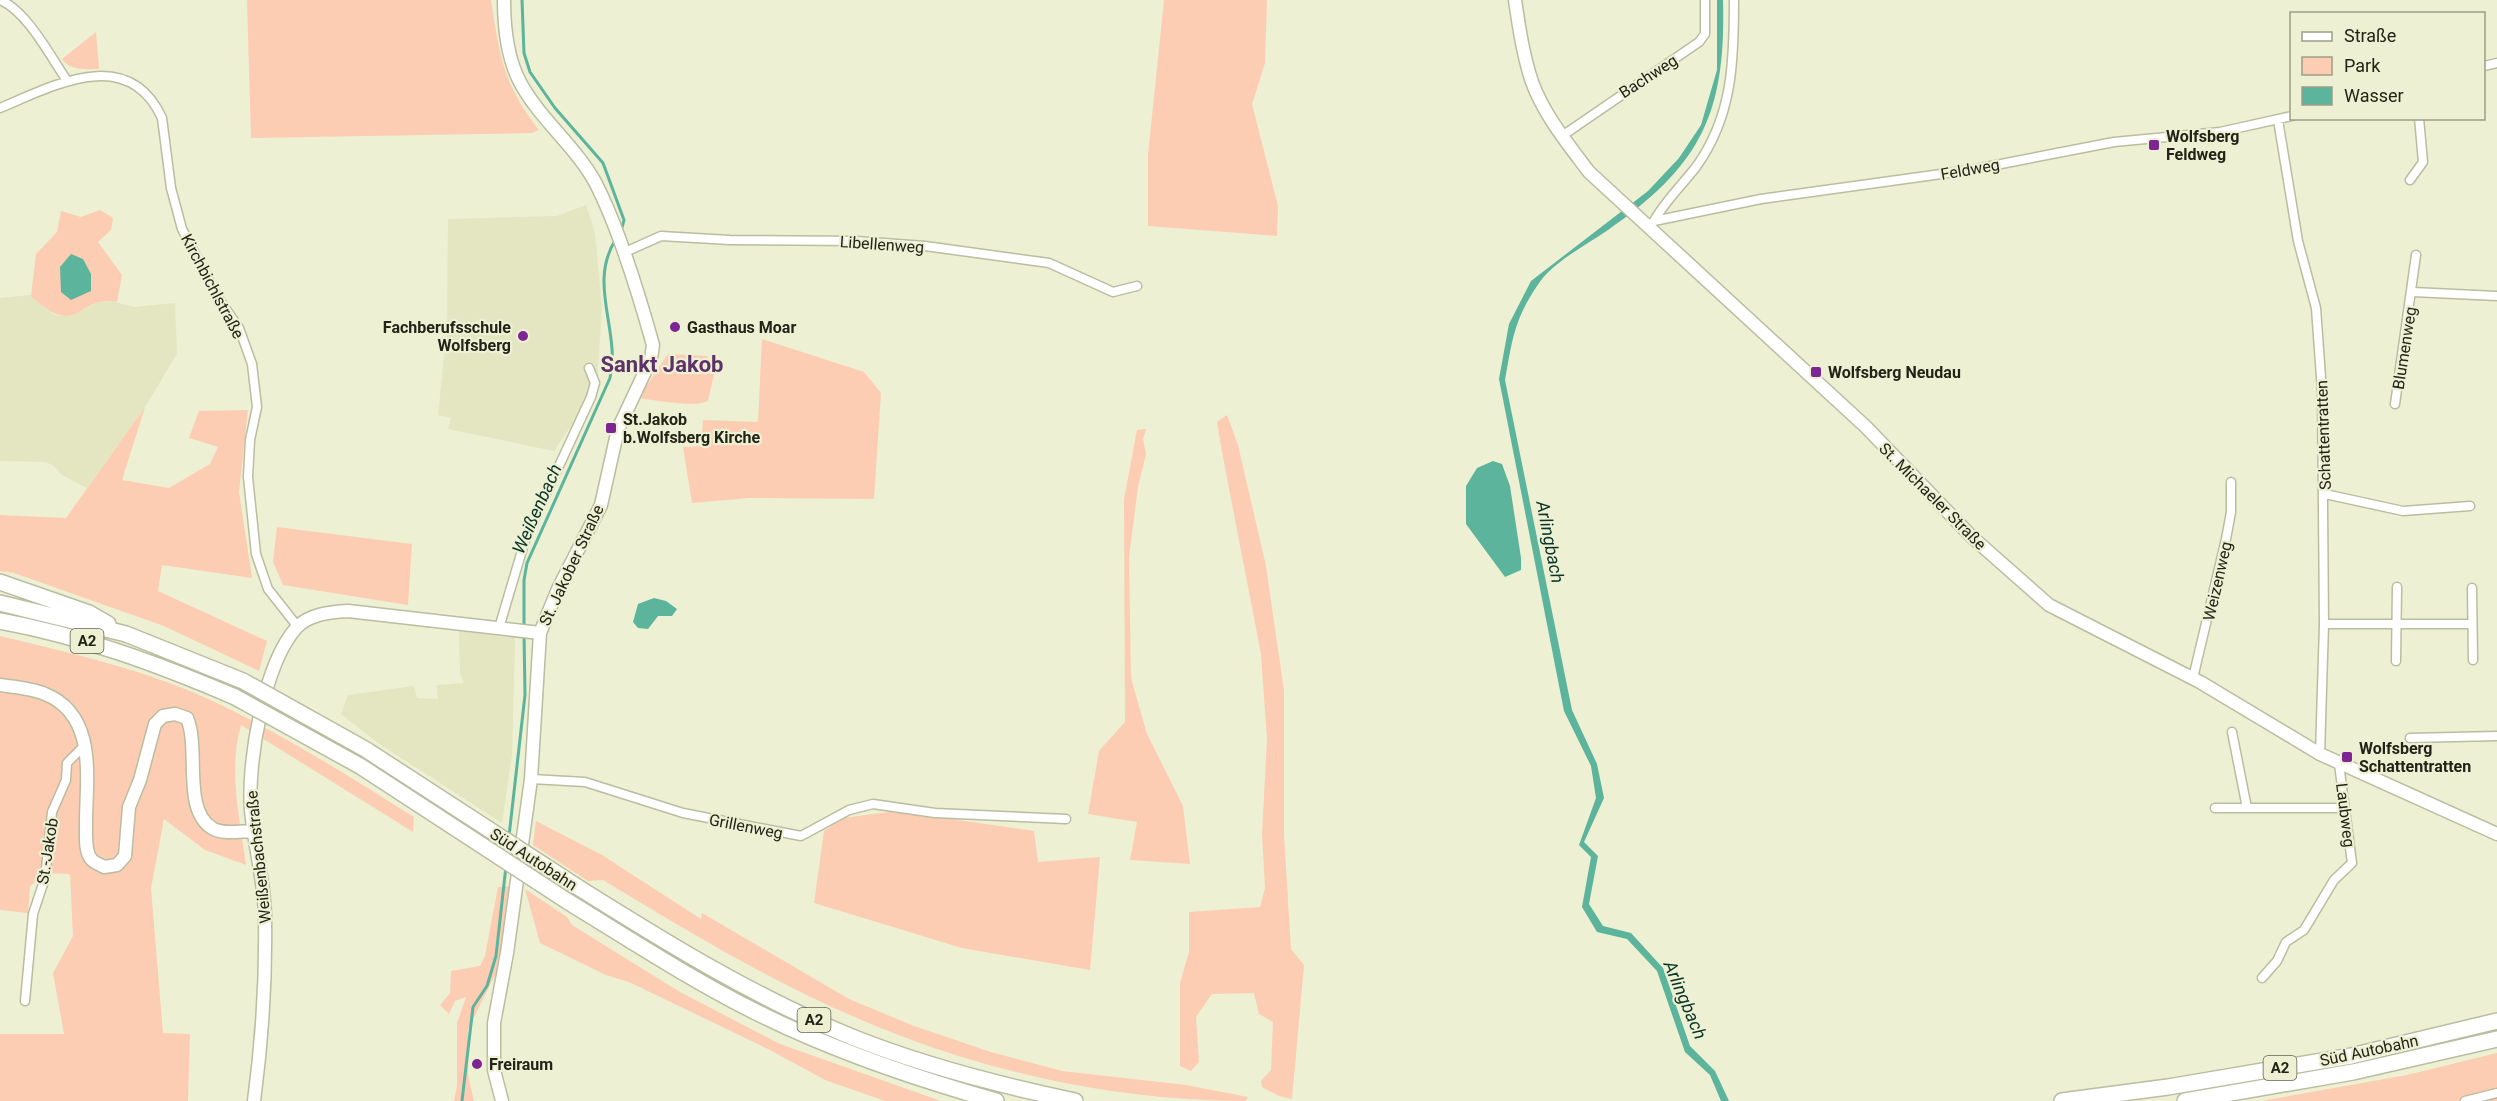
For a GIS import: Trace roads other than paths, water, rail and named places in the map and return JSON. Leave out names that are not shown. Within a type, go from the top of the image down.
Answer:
[{"type":"highway","points":[[0,582],[89,613],[126,634]]},
{"type":"highway","name":"Süd Autobahn","points":[[0,603],[126,634],[243,681],[365,749],[576,886],[716,971],[772,1000],[853,1037],[975,1078],[1075,1101]]},
{"type":"highway","name":"Süd Autobahn","points":[[0,621],[49,630],[124,652],[235,697],[360,766],[660,959],[756,1012],[846,1052],[935,1084],[996,1101]]},
{"type":"highway","name":"Süd Autobahn","points":[[2062,1101],[2168,1087],[2351,1056],[2497,1021]]},
{"type":"highway","name":"Süd Autobahn","points":[[2185,1101],[2353,1072],[2497,1039]]},
{"type":"main road","name":"St. Jakober Straße","points":[[502,1101],[494,1070],[494,1023],[507,953],[531,779],[534,632],[601,505],[618,429],[651,359],[653,345],[621,249],[586,167],[520,83],[509,52],[504,0]]},
{"type":"main road","name":"St. Michaeler Straße","points":[[1515,0],[1533,82],[1562,135],[1589,172],[1620,202],[1648,221],[1866,427],[1972,537],[2049,605],[2193,678],[2339,764],[2497,834]]},
{"type":"main road","points":[[298,627],[322,614],[348,611],[534,632]]},
{"type":"main road","name":"Weißenbachstraße","points":[[254,1101],[262,1019],[265,917],[253,831],[250,776],[264,696],[284,648],[298,627]]},
{"type":"main road","points":[[0,685],[44,693],[58,701],[79,728],[89,762],[86,847],[92,860],[104,867],[117,865],[125,856],[129,807],[140,780],[155,724],[163,716],[175,714],[187,718],[192,730],[195,803],[202,818],[212,828],[224,832],[253,831]]},
{"type":"street","points":[[0,0],[9,4],[22,16],[66,80]]},
{"type":"street","name":"Bachweg","points":[[1562,135],[1700,42],[1705,34],[1705,0]]},
{"type":"street","points":[[1648,221],[1697,166],[1717,131],[1732,81],[1734,0]]},
{"type":"street","name":"Kirchbichlstraße","points":[[0,108],[66,80],[104,77],[130,83],[142,89],[162,118],[171,188],[182,229],[219,300],[239,328],[252,364],[257,407],[250,440],[248,477],[256,554],[268,589],[298,627]]},
{"type":"street","name":"Feldweg","points":[[1648,221],[1761,199],[1970,170],[2114,142],[2220,132],[2290,117]]},
{"type":"street","name":"Schattentratten","points":[[2277,120],[2298,242],[2316,308],[2322,391],[2325,494],[2320,754]]},
{"type":"street","points":[[2410,180],[2423,162],[2419,120]]},
{"type":"street","name":"Libellenweg","points":[[621,249],[661,236],[730,240],[855,241],[925,246],[1049,263],[1113,292],[1137,286]]},
{"type":"street","name":"Blumenweg","points":[[2395,404],[2413,292],[2416,255]]},
{"type":"street","name":"Blumenweg","points":[[2413,292],[2497,296]]},
{"type":"street","points":[[499,628],[526,537],[591,397],[595,383],[589,368]]},
{"type":"street","name":"Weizenweg","points":[[2193,678],[2228,530],[2231,512],[2231,482]]},
{"type":"street","points":[[2325,494],[2403,511],[2470,506]]},
{"type":"street","points":[[2396,661],[2397,588]]},
{"type":"street","points":[[2472,588],[2473,660]]},
{"type":"street","points":[[2324,624],[2472,624]]},
{"type":"street","points":[[2232,732],[2247,808]]},
{"type":"street","points":[[2410,738],[2497,736]]},
{"type":"street","name":"St.-Jakob","points":[[25,1001],[33,914],[45,878],[52,812],[66,780],[67,763],[85,745]]},
{"type":"street","name":"Laubweg","points":[[2262,978],[2269,973],[2286,942],[2304,930],[2334,880],[2352,863],[2339,764]]},
{"type":"street","name":"Grillenweg","points":[[531,779],[585,782],[683,813],[801,836],[849,810],[873,804],[935,813],[1066,819]]},
{"type":"street","points":[[2215,808],[2345,808]]},
{"type":"street","points":[[2465,1101],[2497,1094]]},
{"type":"water","name":"Arlingbach","points":[[1717,0],[1723,0],[1723,40],[1719,75],[1712,106],[1702,133],[1686,159],[1666,183],[1640,206],[1579,248],[1543,277],[1529,298],[1519,320],[1512,342],[1505,380],[1572,710],[1597,764],[1604,798],[1584,842],[1598,856],[1589,904],[1603,926],[1631,933],[1663,968],[1690,1046],[1715,1071],[1729,1101],[1721,1101],[1710,1075],[1685,1052],[1657,971],[1627,939],[1597,932],[1582,907],[1591,857],[1579,845],[1596,798],[1591,766],[1564,711],[1499,379],[1509,324],[1531,281],[1648,191],[1679,158],[1701,125],[1717,70]]},
{"type":"water","points":[[71,254],[83,259],[91,274],[91,291],[71,300],[61,292],[60,267]]},
{"type":"water","points":[[1493,461],[1502,464],[1510,486],[1521,558],[1521,570],[1505,577],[1466,524],[1466,486],[1477,468]]},
{"type":"water","points":[[654,598],[666,601],[677,609],[672,616],[658,616],[648,629],[638,628],[633,622],[638,604]]},
{"type":"waterway","name":"Weißenbach","points":[[522,0],[524,53],[530,72],[555,108],[603,163],[624,220],[621,231]]},
{"type":"waterway","name":"Weißenbach","points":[[524,627],[524,580],[527,563],[610,378],[612,343],[604,290],[604,273],[608,256],[616,239]]},
{"type":"waterway","name":"Weißenbach","points":[[509,836],[525,695],[524,633]]},
{"type":"waterway","name":"Weißenbach","points":[[462,1101],[473,1007],[487,986],[496,956],[506,866]]},
{"type":"place","name":"Wolfsberg Feldweg","points":[[2154,145]]},
{"type":"place","name":"Gasthaus Moar","points":[[675,327]]},
{"type":"place","name":"Fachberufsschule Wolfsberg","points":[[523,336]]},
{"type":"place","name":"Wolfsberg Neudau","points":[[1816,372]]},
{"type":"place","name":"St.Jakob b.Wolfsberg Kirche","points":[[611,428]]},
{"type":"place","name":"Wolfsberg Schattentratten","points":[[2347,757]]},
{"type":"place","name":"Freiraum","points":[[477,1064]]},
{"type":"district","name":"Sankt Jakob","points":[[662,364]]}]
